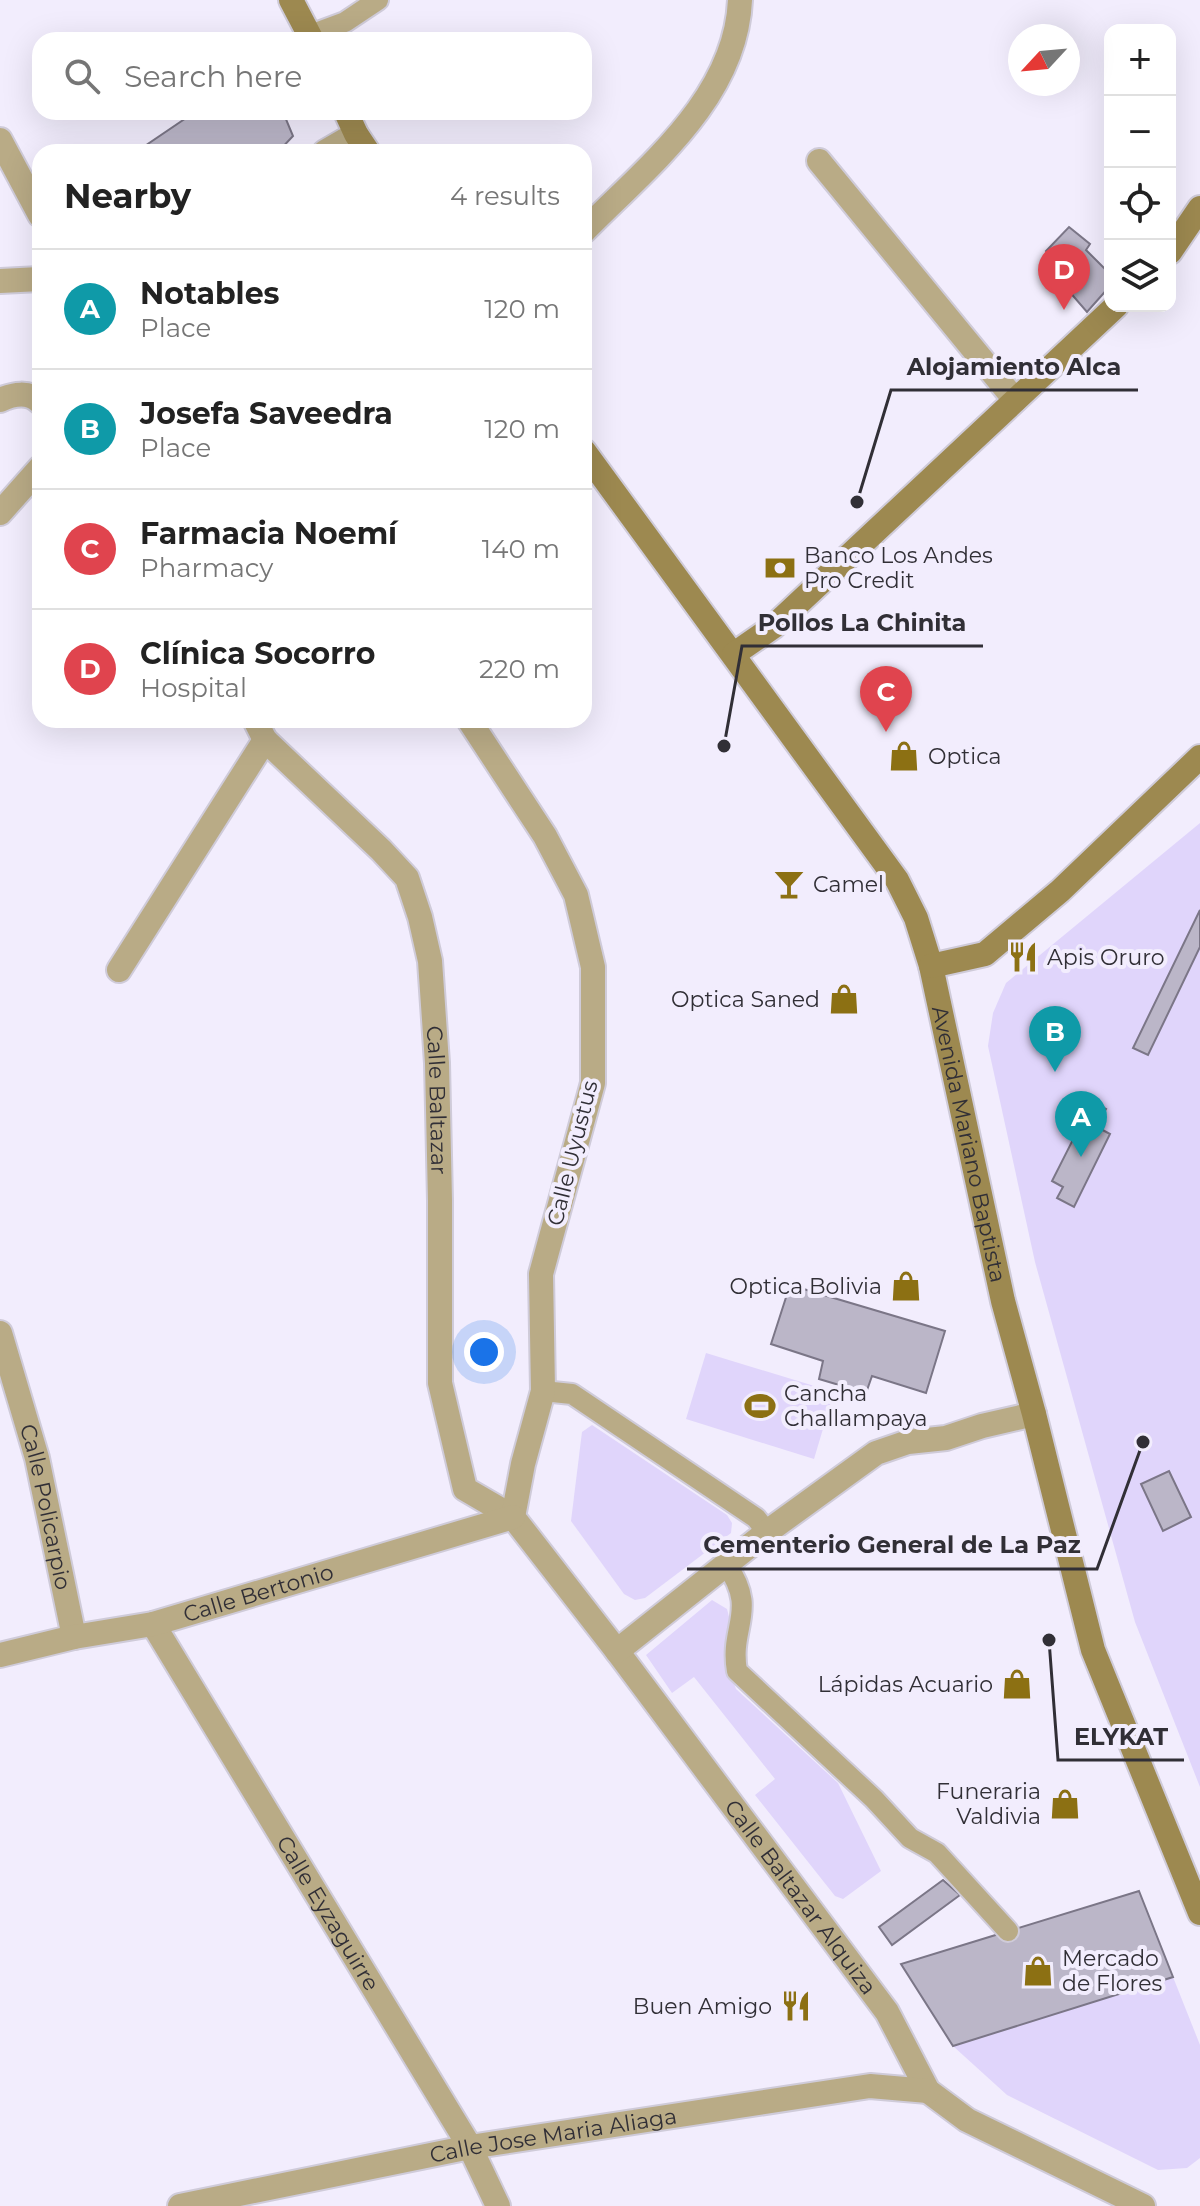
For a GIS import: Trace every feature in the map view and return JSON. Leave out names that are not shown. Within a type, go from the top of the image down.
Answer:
[{"type":"main road","points":[[291,0],[308,32]]},
{"type":"main road","points":[[1176,243],[1200,208]]},
{"type":"main road","points":[[734,654],[773,627],[1110,312]]},
{"type":"main road","name":"Avenida Mariano Baptista","points":[[592,462],[897,880],[916,918],[931,966],[1003,1301],[1093,1650],[1200,1913]]},
{"type":"main road","points":[[931,966],[985,954],[1060,891],[1200,757]]},
{"type":"street","points":[[592,223],[680,133],[723,73],[739,28],[740,0]]},
{"type":"street","points":[[338,144],[357,133]]},
{"type":"street","points":[[0,140],[32,200]]},
{"type":"street","points":[[819,161],[1015,400]]},
{"type":"street","points":[[0,281],[32,283]]},
{"type":"street","points":[[0,400],[21,394],[32,397]]},
{"type":"street","points":[[0,513],[32,477]]},
{"type":"street","name":"Calle Uyustus","points":[[474,728],[545,836],[576,895],[593,967],[593,1083],[541,1274],[543,1391],[523,1464],[513,1517]]},
{"type":"street","points":[[119,970],[260,730]]},
{"type":"street","name":"Calle Baltazar","points":[[260,730],[407,878],[420,917],[430,961],[437,1063],[440,1383],[465,1489],[513,1517]]},
{"type":"street","name":"Calle Policarpio","points":[[0,1333],[37,1458],[74,1637]]},
{"type":"street","points":[[617,1651],[767,1532],[876,1453],[908,1442],[946,1438],[1034,1414]]},
{"type":"street","name":"Calle Bertonio","points":[[0,1655],[74,1637],[153,1624],[513,1517]]},
{"type":"street","name":"Calle Baltazar Alquiza","points":[[513,1517],[887,2012],[928,2091],[967,2120],[1143,2206]]},
{"type":"street","name":"Calle Eyzaguirre","points":[[153,1624],[470,2147],[498,2206]]},
{"type":"street","name":"Calle Jose Maria Aliaga","points":[[180,2206],[470,2147],[870,2086],[928,2091]]},
{"type":"lane","points":[[324,32],[378,0]]},
{"type":"lane","points":[[543,1391],[572,1394],[756,1518],[767,1532]]},
{"type":"lane","points":[[726,1564],[739,1582],[743,1604],[735,1658],[737,1671],[874,1799],[910,1838],[937,1853],[1008,1931]]},
{"type":"shaded area","points":[[1200,823],[1200,1787],[1135,1622],[1035,1262],[988,1046],[993,1013],[1006,983]]},
{"type":"shaded area","name":"Cancha Challampaya","points":[[706,1353],[834,1392],[814,1459],[686,1419]]},
{"type":"shaded area","points":[[592,1425],[727,1515],[732,1523],[731,1533],[645,1598],[635,1600],[624,1594],[571,1521],[582,1432]]},
{"type":"shaded area","points":[[712,1600],[727,1609],[733,1632],[727,1663],[736,1689],[838,1783],[881,1871],[843,1899],[835,1896],[755,1795],[775,1779],[694,1677],[672,1693],[646,1655]]},
{"type":"shaded area","points":[[1173,1977],[1200,2045],[1200,2158],[1187,2168],[1158,2170],[1007,2095],[953,2046]]},
{"type":"building","points":[[183,120],[286,120],[293,136],[286,144],[148,144]]},
{"type":"building","points":[[1069,227],[1090,244],[1086,250],[1104,268],[1104,293],[1087,312],[1055,275],[1061,269],[1046,251]]},
{"type":"building","points":[[1200,910],[1200,947],[1148,1055],[1133,1048]]},
{"type":"building","points":[[1092,1102],[1106,1109],[1097,1127],[1110,1134],[1074,1207],[1057,1198],[1063,1187],[1052,1181]]},
{"type":"building","points":[[790,1285],[945,1331],[926,1393],[872,1376],[866,1393],[819,1379],[823,1361],[771,1344]]},
{"type":"building","points":[[1169,1471],[1191,1517],[1163,1531],[1141,1484]]},
{"type":"building","points":[[943,1880],[960,1895],[892,1945],[879,1927]]},
{"type":"building","name":"Mercado de Flores","points":[[1139,1891],[1173,1977],[953,2046],[901,1964]]},
{"type":"place","name":"Clínica Socorro","points":[[1064,310]]},
{"type":"place","name":"Alojamiento Alca","points":[[857,502]]},
{"type":"place","name":"Banco Los Andes Pro Credit","points":[[780,568]]},
{"type":"place","name":"Farmacia Noemí","points":[[886,732]]},
{"type":"place","name":"Pollos La Chinita","points":[[724,746]]},
{"type":"place","name":"Optica","points":[[904,756]]},
{"type":"place","name":"Camel","points":[[789,884]]},
{"type":"place","name":"Apis Oruro","points":[[1023,957]]},
{"type":"place","name":"Optica Saned","points":[[844,999]]},
{"type":"place","name":"Josefa Saveedra","points":[[1055,1072]]},
{"type":"place","name":"Notables","points":[[1081,1157]]},
{"type":"place","name":"Optica Bolivia","points":[[906,1286]]},
{"type":"place","name":"Cancha Challampaya","points":[[760,1406]]},
{"type":"place","name":"Cementerio General de La Paz","points":[[1143,1442]]},
{"type":"place","name":"ELYKAT","points":[[1049,1640]]},
{"type":"place","name":"Lápidas Acuario","points":[[1017,1684]]},
{"type":"place","name":"Funeraria Valdivia","points":[[1065,1804]]},
{"type":"place","name":"Mercado de Flores","points":[[1038,1971]]},
{"type":"place","name":"Buen Amigo","points":[[796,2006]]}]
